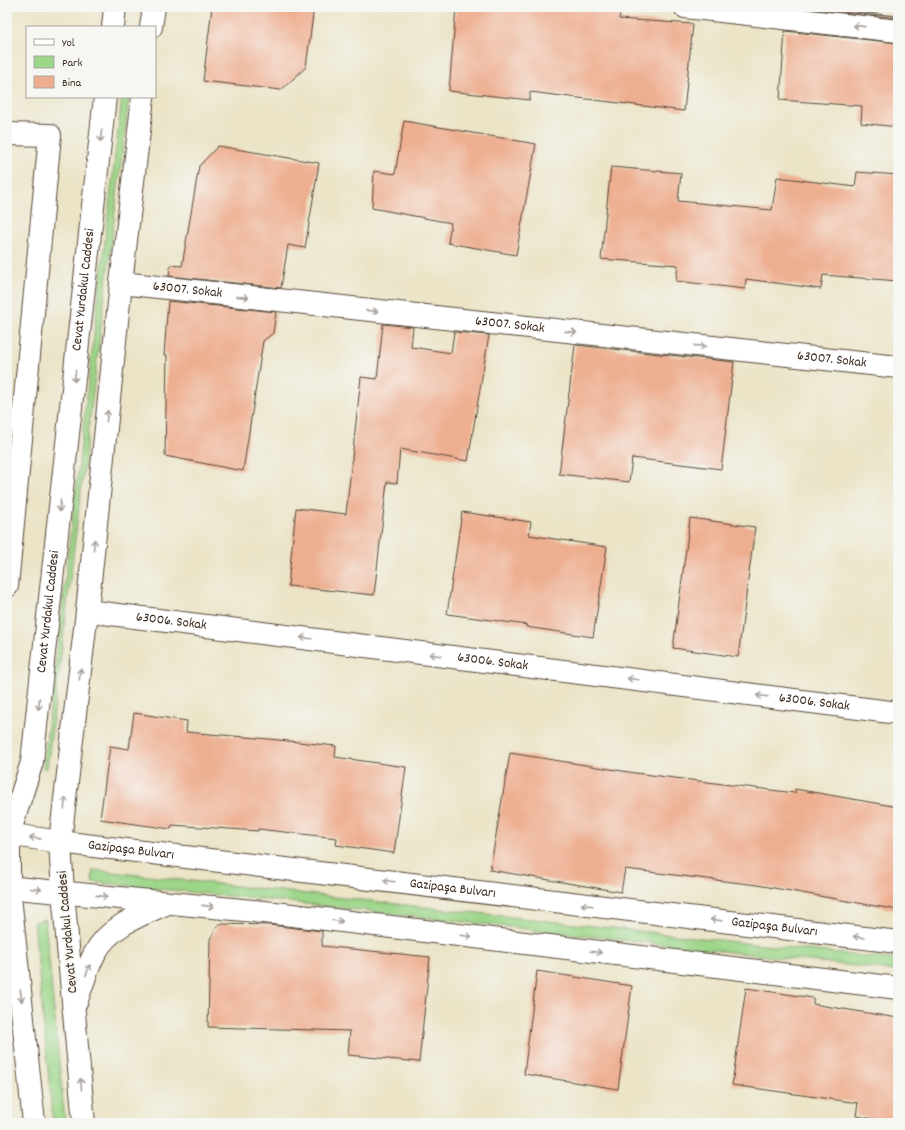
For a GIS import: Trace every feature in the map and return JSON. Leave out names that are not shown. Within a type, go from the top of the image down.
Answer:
[{"type":"main road","points":[[113,26],[115,7]]},
{"type":"main road","points":[[152,26],[154,7]]},
{"type":"main road","points":[[685,7],[898,31]]},
{"type":"main road","name":"Cevat Yurdakul Caddesi","points":[[34,1123],[8,887],[8,834],[32,762],[105,98]]},
{"type":"main road","name":"Cevat Yurdakul Caddesi","points":[[84,1123],[60,842],[87,611],[121,283],[143,98]]},
{"type":"main road","points":[[7,134],[50,136],[7,586]]},
{"type":"main road","name":"63007. Sokak","points":[[121,283],[898,367]]},
{"type":"main road","name":"63006. Sokak","points":[[87,611],[898,712]]},
{"type":"main road","name":"Gazipaşa Bulvarı","points":[[8,834],[60,842],[898,942]]},
{"type":"main road","points":[[8,887],[284,914],[898,988]]},
{"type":"main road","points":[[74,1007],[95,952],[108,936],[136,917],[169,902]]},
{"type":"green space","points":[[122,98],[129,98],[47,769],[43,768]]},
{"type":"green space","points":[[93,870],[898,960],[898,971],[297,903],[92,882]]},
{"type":"green space","points":[[45,919],[65,1123],[53,1123],[34,922]]},
{"type":"building","points":[[212,7],[314,7],[306,67],[281,90],[203,81]]},
{"type":"building","points":[[456,7],[600,7],[621,9],[619,19],[693,24],[684,111],[530,92],[530,100],[449,91]]},
{"type":"building","points":[[797,7],[856,7],[856,12],[898,16],[898,18]]},
{"type":"building","points":[[785,31],[898,43],[898,127],[861,123],[862,106],[780,100]]},
{"type":"building","points":[[404,121],[536,144],[516,255],[448,243],[451,223],[372,208],[374,171],[395,174]]},
{"type":"building","points":[[218,146],[319,163],[305,248],[288,245],[281,288],[169,276],[170,265],[182,266],[199,166]]},
{"type":"building","points":[[611,167],[681,173],[678,201],[772,210],[777,177],[855,187],[857,172],[898,175],[898,281],[823,275],[821,289],[746,279],[745,289],[676,281],[678,265],[601,259]]},
{"type":"building","points":[[168,301],[276,312],[273,333],[263,341],[243,471],[165,456],[167,355],[164,355]]},
{"type":"building","points":[[383,324],[413,327],[411,347],[451,353],[454,332],[489,335],[468,461],[400,449],[397,483],[387,482],[374,595],[288,586],[296,508],[346,514],[361,377],[377,379]]},
{"type":"building","points":[[575,345],[734,362],[721,469],[632,458],[629,482],[559,474]]},
{"type":"building","points":[[462,512],[531,522],[529,535],[607,547],[593,637],[526,627],[527,625],[447,614]]},
{"type":"building","points":[[690,518],[755,527],[738,657],[673,648]]},
{"type":"building","points":[[134,713],[187,721],[186,732],[336,746],[335,757],[406,767],[394,853],[336,845],[337,838],[258,829],[258,831],[172,825],[171,829],[100,819],[110,746],[129,749]]},
{"type":"building","points":[[510,753],[635,773],[795,793],[795,789],[898,807],[898,910],[757,885],[625,869],[621,892],[490,870]]},
{"type":"building","points":[[219,924],[269,925],[322,931],[322,946],[430,957],[419,1062],[348,1055],[350,1031],[208,1027],[210,939]]},
{"type":"building","points":[[537,971],[632,986],[618,1089],[524,1074]]},
{"type":"building","points":[[746,988],[813,998],[813,1004],[898,1018],[898,1123],[856,1116],[858,1103],[732,1085]]}]
